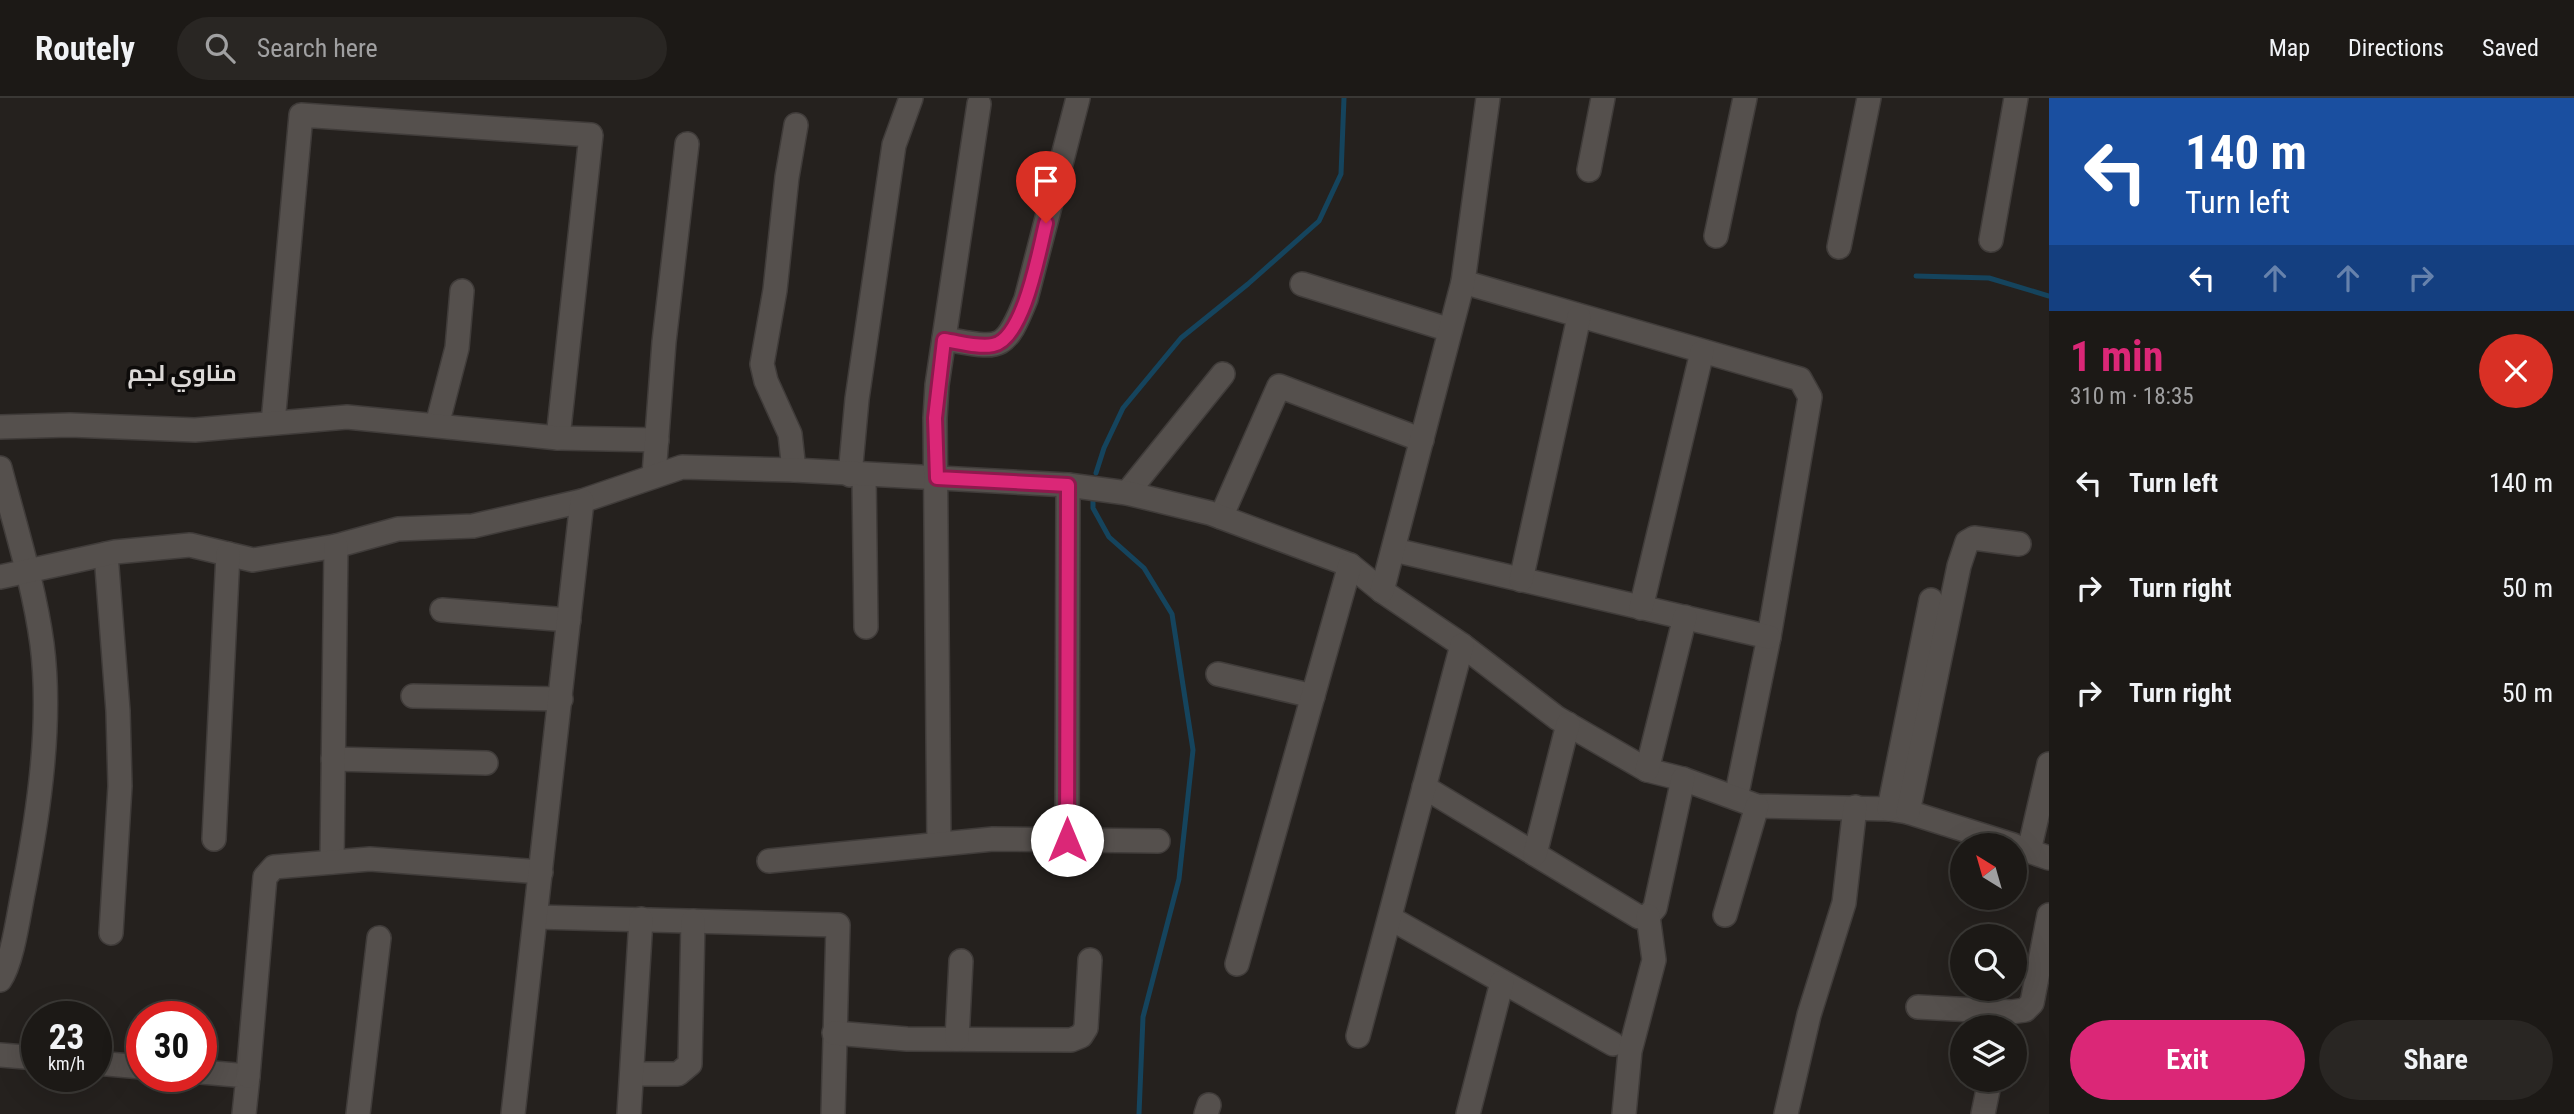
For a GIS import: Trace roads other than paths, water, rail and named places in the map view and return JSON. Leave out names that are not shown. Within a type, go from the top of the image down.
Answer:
[{"type":"street","points":[[866,627],[857,475],[858,399],[894,145],[911,98]]},
{"type":"street","points":[[944,340],[992,345],[1005,340],[1014,330],[1026,299],[1077,98]]},
{"type":"street","points":[[1382,591],[1463,282],[1488,98]]},
{"type":"street","points":[[1589,170],[1603,98]]},
{"type":"street","points":[[1716,236],[1745,98]]},
{"type":"street","points":[[1839,247],[1869,98]]},
{"type":"street","points":[[1991,240],[2016,98]]},
{"type":"street","points":[[939,844],[936,407],[979,104]]},
{"type":"street","points":[[273,423],[301,115],[591,135],[558,438]]},
{"type":"street","points":[[794,470],[790,435],[766,381],[762,363],[775,289],[786,177],[796,125]]},
{"type":"street","points":[[654,475],[664,342],[687,144]]},
{"type":"street","points":[[1463,282],[1800,379],[1810,397],[1769,637],[1747,802],[1725,915]]},
{"type":"street","points":[[1302,284],[1450,330]]},
{"type":"street","points":[[437,425],[457,348],[462,291]]},
{"type":"street","points":[[1521,580],[1578,317]]},
{"type":"street","points":[[1641,608],[1702,352]]},
{"type":"street","points":[[1127,493],[1223,374]]},
{"type":"street","points":[[1221,517],[1279,386],[1422,440]]},
{"type":"street","points":[[0,427],[70,425],[195,430],[347,417],[558,438],[657,440]]},
{"type":"street","points":[[0,577],[106,554],[190,545],[253,560],[336,546],[398,529],[473,527],[582,501],[682,467],[794,470],[1068,485],[1127,493],[1221,517],[1350,565],[1557,718],[1647,770],[1684,779],[1747,802],[1898,810],[1972,833]]},
{"type":"street","points":[[0,468],[27,570],[42,643],[47,704],[31,853],[16,931],[0,980]]},
{"type":"street","points":[[1067,840],[1068,485]]},
{"type":"street","points":[[513,1114],[582,501]]},
{"type":"street","points":[[1898,810],[1967,542],[1974,538],[2019,544]]},
{"type":"street","points":[[332,862],[336,546]]},
{"type":"street","points":[[1394,550],[1769,637]]},
{"type":"street","points":[[106,554],[118,711],[120,786],[111,933]]},
{"type":"street","points":[[214,839],[228,554]]},
{"type":"street","points":[[1237,964],[1350,565]]},
{"type":"street","points":[[1898,810],[1931,600]]},
{"type":"street","points":[[442,610],[569,620]]},
{"type":"street","points":[[1647,770],[1685,618]]},
{"type":"street","points":[[1358,1036],[1462,646]]},
{"type":"street","points":[[1218,674],[1313,696]]},
{"type":"street","points":[[413,696],[561,699]]},
{"type":"street","points":[[1535,854],[1569,724]]},
{"type":"street","points":[[333,759],[486,763]]},
{"type":"street","points":[[2027,846],[2049,764]]},
{"type":"street","points":[[1424,787],[1639,917],[1648,916],[1655,908],[1684,779]]},
{"type":"street","points":[[1786,1114],[1809,1015],[1844,903],[1855,807]]},
{"type":"street","points":[[769,861],[993,839],[1158,841]]},
{"type":"street","points":[[244,1114],[265,877],[274,867],[370,859],[541,872]]},
{"type":"street","points":[[2016,1015],[2032,1003],[2049,915]]},
{"type":"street","points":[[1624,1114],[1630,1051],[1654,960],[1648,916]]},
{"type":"street","points":[[536,917],[838,925],[833,1114]]},
{"type":"street","points":[[1390,918],[1613,1044]]},
{"type":"street","points":[[629,1114],[642,919]]},
{"type":"street","points":[[632,1074],[678,1074],[690,1064],[693,921]]},
{"type":"street","points":[[358,1114],[379,937]]},
{"type":"street","points":[[834,1033],[908,1039],[1071,1040],[1081,1036],[1086,1028],[1090,960]]},
{"type":"street","points":[[957,1039],[961,961]]},
{"type":"street","points":[[1468,1114],[1502,982]]},
{"type":"street","points":[[1918,1007],[1978,1015]]},
{"type":"street","points":[[0,1055],[21,1057]]},
{"type":"street","points":[[217,1073],[248,1076]]},
{"type":"street","points":[[1983,1114],[1988,1092]]},
{"type":"waterway","points":[[1096,473],[1104,448],[1123,408],[1181,338],[1248,284],[1319,221],[1341,174],[1344,98]]},
{"type":"waterway","points":[[1916,276],[1989,278],[2049,296]]},
{"type":"waterway","points":[[1093,497],[1093,508],[1109,537],[1144,568],[1172,614],[1193,750],[1179,879],[1143,1017],[1139,1114]]},
{"type":"district","name":"مناوي لجم","points":[[182,373]]}]
